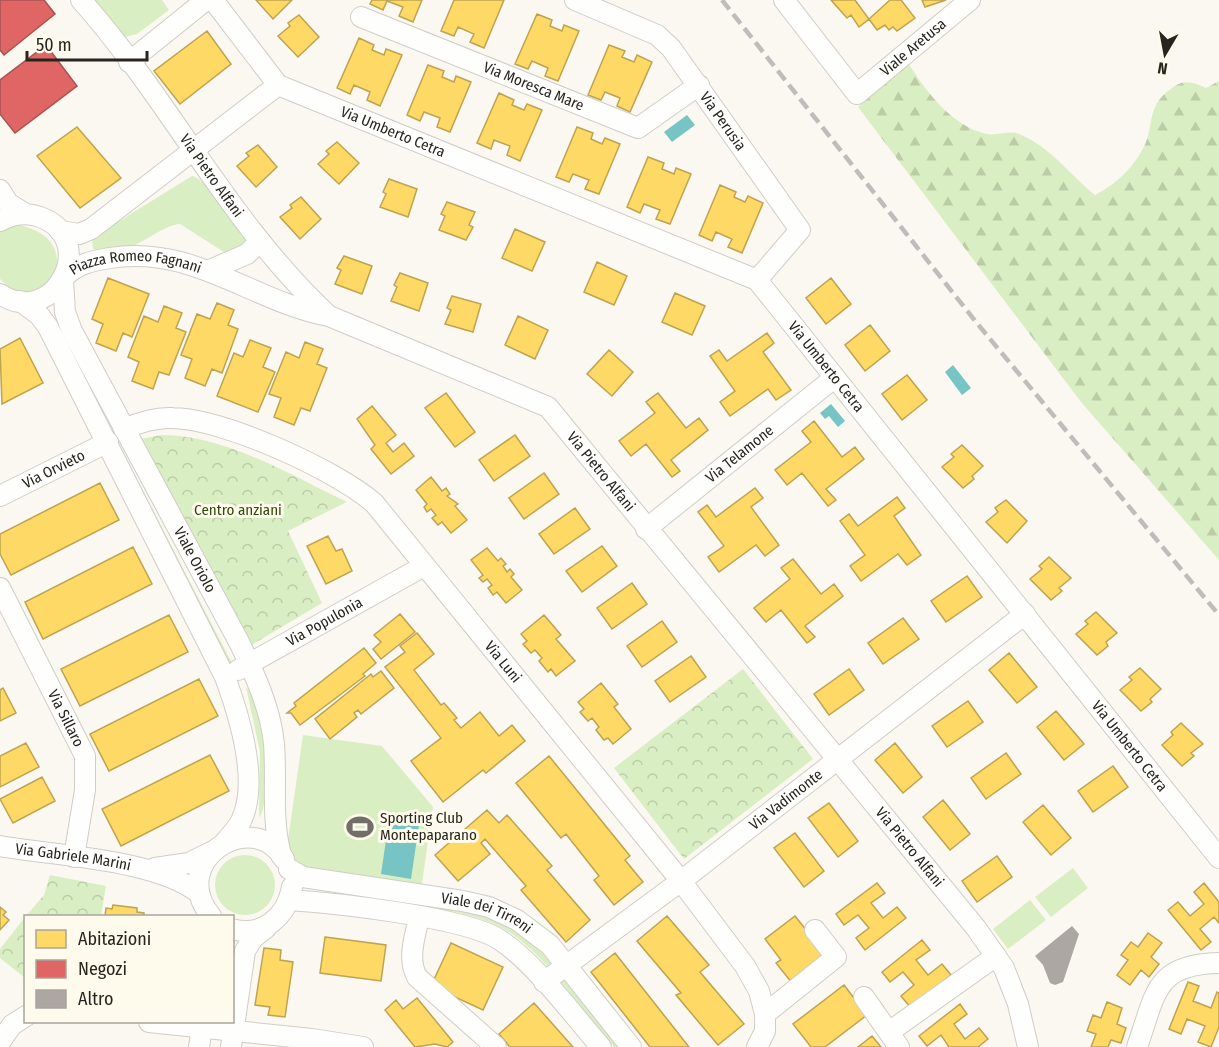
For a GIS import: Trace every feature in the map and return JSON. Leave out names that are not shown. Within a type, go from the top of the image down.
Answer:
[{"type":"street","name":"Via Pietro Alfani","points":[[81,0],[260,241],[307,295],[329,316],[548,406],[996,956],[1004,968],[1018,1004],[1028,1047]]},
{"type":"street","points":[[129,62],[206,0]]},
{"type":"street","points":[[0,190],[8,203],[24,213],[45,219],[60,231],[80,234],[91,229],[194,152],[278,85],[213,0]]},
{"type":"street","name":"Via Perusia","points":[[575,0],[657,35],[699,85],[800,231],[757,280]]},
{"type":"street","name":"Viale Aretusa","points":[[784,0],[857,94],[970,0]]},
{"type":"street","name":"Via Moresca Mare","points":[[361,17],[639,128],[699,85]]},
{"type":"street","name":"Via Umberto Cetra","points":[[278,85],[757,280],[1219,858]]},
{"type":"street","points":[[0,221],[24,213]]},
{"type":"street","name":"Viale Oriolo","points":[[60,231],[68,247],[69,258],[64,279],[63,304],[69,326],[249,663],[272,730],[274,820],[292,884],[290,900]]},
{"type":"street","name":"Piazza Romeo Fagnani","points":[[210,270],[247,254],[260,241]]},
{"type":"street","name":"Piazza Romeo Fagnani","points":[[20,301],[36,300],[47,296],[74,269],[88,262],[133,255],[158,256],[210,270],[291,307],[329,316]]},
{"type":"street","points":[[0,294],[20,301]]},
{"type":"street","name":"Viale Oriolo","points":[[20,301],[45,321],[225,677],[239,719],[247,772],[242,819],[203,864],[198,878],[199,893]]},
{"type":"street","name":"Via Telamone","points":[[646,529],[834,378]]},
{"type":"street","name":"Via Luni","points":[[124,429],[149,420],[184,418],[207,423],[266,445],[336,477],[367,498],[681,881],[755,983],[765,1014],[765,1031],[757,1047]]},
{"type":"street","name":"Via Orvieto","points":[[0,496],[108,442]]},
{"type":"street","name":"Via Populonia","points":[[225,677],[424,566]]},
{"type":"street","name":"Via Sillaro","points":[[0,588],[85,756],[85,790],[74,857]]},
{"type":"street","name":"Via Vadimonte","points":[[544,982],[681,881],[1026,614]]},
{"type":"street","name":"Viale dei Tirreni","points":[[218,847],[239,838],[255,839],[269,844],[303,877],[489,907],[535,931],[567,964],[631,1047]]},
{"type":"street","name":"Via Gabriele Marini","points":[[0,846],[146,869],[180,880],[199,893]]},
{"type":"street","name":"Via Gabriele Marini","points":[[146,869],[189,863],[218,847]]},
{"type":"street","points":[[199,893],[204,908],[210,915]]},
{"type":"street","points":[[232,1039],[245,951],[253,938],[282,914],[290,900]]},
{"type":"street","name":"Viale dei Tirreni","points":[[290,900],[463,925],[492,935],[513,950],[601,1047]]},
{"type":"street","points":[[418,918],[412,955],[413,968],[417,977],[496,1047]]},
{"type":"street","points":[[234,929],[256,930],[270,924]]},
{"type":"street","points":[[765,1014],[836,957],[815,930]]},
{"type":"street","points":[[864,997],[894,1040],[996,956]]},
{"type":"street","points":[[1137,1047],[1157,992],[1169,974],[1191,964],[1219,963]]},
{"type":"street","points":[[0,1042],[12,1025],[24,1017]]},
{"type":"street","points":[[154,1023],[232,1039],[330,1041],[363,1047]]},
{"type":"green space","points":[[93,0],[162,0],[169,10],[137,34],[125,37]]},
{"type":"green space","points":[[909,64],[932,97],[963,124],[987,134],[1015,133],[1030,139],[1050,153],[1095,195],[1121,177],[1137,159],[1146,143],[1154,110],[1163,95],[1185,82],[1206,88],[1219,81],[1219,560],[1081,402],[858,107]]},
{"type":"green space","points":[[192,176],[205,184],[220,202],[246,237],[245,245],[227,254],[180,224],[171,226],[127,249],[104,253],[93,249],[92,241],[95,236]]},
{"type":"green space","points":[[10,223],[41,234],[54,247],[57,256],[54,280],[28,295],[10,288],[0,279],[0,224]]},
{"type":"green space","name":"Centro anziani","points":[[161,435],[185,437],[233,449],[257,458],[347,502],[288,531],[322,603],[250,646],[141,439]]},
{"type":"green space","points":[[127,460],[234,667],[231,669],[124,463]]},
{"type":"green space","points":[[743,669],[813,759],[684,859],[614,768]]},
{"type":"green space","points":[[246,687],[252,696],[257,712],[264,752],[265,792],[259,818],[260,752]]},
{"type":"green space","name":"Sporting Club Montepaparano","points":[[303,735],[382,746],[433,807],[421,890],[303,873],[287,847]]},
{"type":"green space","points":[[239,855],[251,855],[262,860],[270,868],[275,885],[273,897],[262,910],[251,915],[239,915],[228,910],[220,902],[215,891],[215,879],[220,868],[228,860]]},
{"type":"green space","points":[[1073,868],[1088,888],[1051,917],[1035,897]]},
{"type":"green space","points":[[50,875],[106,886],[101,915],[27,915],[44,895]]},
{"type":"green space","points":[[373,898],[436,904],[479,913],[511,927],[564,975],[622,1047],[614,1047],[551,970],[523,942],[509,932],[494,924],[461,913],[375,902]]},
{"type":"green space","points":[[1030,900],[1046,920],[1008,949],[993,929]]},
{"type":"green space","points":[[24,918],[24,977],[0,958],[0,949]]},
{"type":"water","points":[[687,115],[695,125],[672,142],[664,132]]},
{"type":"water","points":[[953,365],[971,388],[962,395],[945,372]]},
{"type":"water","points":[[831,404],[845,421],[838,427],[829,416],[825,419],[820,413]]},
{"type":"water","points":[[390,813],[420,818],[411,879],[381,874]]},
{"type":"building: Abitazioni","points":[[256,0],[292,0],[273,19]]},
{"type":"building: Abitazioni","points":[[372,0],[422,0],[413,22],[399,16],[403,7],[387,1],[383,10],[370,4]]},
{"type":"building: Abitazioni","points":[[454,0],[504,0],[484,48],[470,42],[474,34],[458,27],[454,36],[441,31]]},
{"type":"building: Abitazioni","points":[[831,0],[855,0],[869,19],[859,27],[851,15],[847,18]]},
{"type":"building: Abitazioni","points":[[890,0],[901,0],[915,18],[897,31],[893,27],[889,30],[885,25],[877,30],[869,19]]},
{"type":"building: Abitazioni","points":[[922,0],[946,0],[925,7]]},
{"type":"building: Abitazioni","points":[[537,14],[552,20],[550,26],[562,31],[564,25],[579,31],[558,81],[545,76],[548,68],[532,61],[528,69],[515,64]]},
{"type":"building: Abitazioni","points":[[299,15],[319,37],[298,57],[278,36],[290,26],[288,23]]},
{"type":"building: Abitazioni","points":[[207,31],[231,64],[180,104],[154,71]]},
{"type":"building: Abitazioni","points":[[359,38],[374,45],[372,50],[384,55],[386,49],[402,55],[380,106],[367,100],[370,92],[354,85],[350,94],[337,88]]},
{"type":"building: Abitazioni","points":[[609,45],[625,51],[622,57],[634,62],[637,55],[652,62],[630,112],[617,106],[620,98],[605,92],[601,100],[588,95]]},
{"type":"building: Abitazioni","points":[[428,65],[444,71],[442,77],[454,82],[456,76],[471,82],[450,132],[437,127],[440,118],[424,112],[420,121],[407,115]]},
{"type":"building: Abitazioni","points":[[499,93],[514,100],[512,105],[524,110],[527,104],[542,110],[520,161],[507,155],[510,146],[494,140],[491,149],[477,143]]},
{"type":"building: Abitazioni","points":[[77,127],[121,178],[80,208],[37,156]]},
{"type":"building: Abitazioni","points":[[577,127],[593,133],[591,139],[602,144],[605,138],[620,144],[599,194],[585,189],[589,180],[573,174],[569,182],[556,177]]},
{"type":"building: Abitazioni","points":[[337,142],[359,163],[339,184],[318,164],[329,154],[326,151]]},
{"type":"building: Abitazioni","points":[[258,145],[277,167],[256,187],[237,166],[249,156],[246,153]]},
{"type":"building: Abitazioni","points":[[648,157],[664,163],[662,169],[674,174],[676,168],[691,174],[670,224],[656,219],[660,210],[644,204],[640,213],[627,207]]},
{"type":"building: Abitazioni","points":[[389,179],[417,189],[408,217],[380,207]]},
{"type":"building: Abitazioni","points":[[720,185],[736,192],[734,197],[745,202],[748,196],[763,203],[742,253],[728,247],[732,239],[716,232],[712,241],[699,235]]},
{"type":"building: Abitazioni","points":[[301,197],[321,219],[300,239],[280,217]]},
{"type":"building: Abitazioni","points":[[447,202],[475,212],[469,225],[473,227],[466,240],[439,230],[445,216],[441,214]]},
{"type":"building: Abitazioni","points":[[515,229],[545,242],[532,271],[502,258]]},
{"type":"building: Abitazioni","points":[[344,256],[372,266],[362,294],[335,284],[341,270],[337,268]]},
{"type":"building: Abitazioni","points":[[597,262],[627,276],[614,305],[584,292]]},
{"type":"building: Abitazioni","points":[[400,273],[428,283],[419,311],[391,301],[397,287],[394,285]]},
{"type":"building: Abitazioni","points":[[108,278],[149,294],[132,337],[123,333],[116,351],[96,343],[103,324],[92,319]]},
{"type":"building: Abitazioni","points":[[831,278],[851,304],[826,324],[806,298]]},
{"type":"building: Abitazioni","points":[[675,293],[705,306],[692,335],[662,322]]},
{"type":"building: Abitazioni","points":[[452,296],[481,304],[473,332],[445,324],[451,310],[447,308]]},
{"type":"building: Abitazioni","points":[[217,303],[234,310],[228,325],[238,329],[222,373],[212,369],[205,386],[185,378],[192,359],[181,355],[197,314],[210,319]]},
{"type":"building: Abitazioni","points":[[164,306],[182,313],[176,328],[186,332],[169,375],[159,372],[153,389],[132,381],[139,362],[128,357],[144,316],[158,322]]},
{"type":"building: Abitazioni","points":[[518,316],[548,330],[535,359],[505,345]]},
{"type":"building: Abitazioni","points":[[870,325],[890,351],[865,371],[845,345]]},
{"type":"building: Abitazioni","points":[[767,333],[774,343],[763,352],[791,390],[776,400],[768,389],[730,416],[720,402],[735,391],[710,356],[719,350],[727,361]]},
{"type":"building: Abitazioni","points":[[20,338],[43,383],[2,404],[0,349]]},
{"type":"building: Abitazioni","points":[[250,340],[271,348],[263,367],[275,372],[258,412],[217,396],[234,353],[243,357]]},
{"type":"building: Abitazioni","points":[[305,342],[323,349],[317,364],[327,368],[310,411],[301,408],[294,425],[274,417],[281,398],[269,394],[286,352],[299,358]]},
{"type":"building: Abitazioni","points":[[609,350],[633,372],[612,396],[587,374]]},
{"type":"building: Abitazioni","points":[[907,375],[927,400],[902,420],[882,394]]},
{"type":"building: Abitazioni","points":[[446,393],[475,432],[455,447],[425,408]]},
{"type":"building: Abitazioni","points":[[658,393],[686,428],[699,418],[708,430],[671,460],[680,471],[672,477],[646,444],[631,456],[619,441],[655,413],[646,402]]},
{"type":"building: Abitazioni","points":[[372,406],[396,435],[386,443],[393,452],[404,443],[414,456],[391,474],[371,449],[375,445],[357,419]]},
{"type":"building: Abitazioni","points":[[814,421],[842,457],[855,447],[864,459],[826,489],[836,500],[828,506],[802,473],[787,485],[775,470],[811,442],[802,431]]},
{"type":"building: Abitazioni","points":[[515,435],[530,456],[494,481],[479,460]]},
{"type":"building: Abitazioni","points":[[962,445],[983,466],[972,476],[974,479],[963,488],[942,467],[954,457],[951,454]]},
{"type":"building: Abitazioni","points":[[544,473],[559,494],[524,519],[509,498]]},
{"type":"building: Abitazioni","points":[[431,477],[442,491],[446,488],[450,494],[447,496],[458,504],[455,506],[467,520],[451,533],[442,522],[438,525],[432,518],[436,515],[431,509],[427,512],[424,507],[427,504],[416,490]]},
{"type":"building: Abitazioni","points":[[100,483],[119,520],[11,575],[0,554],[0,534]]},
{"type":"building: Abitazioni","points":[[755,488],[763,498],[751,507],[779,545],[765,556],[756,545],[719,572],[708,557],[724,546],[698,512],[707,505],[716,517]]},
{"type":"building: Abitazioni","points":[[897,497],[905,508],[894,516],[921,555],[907,565],[898,554],[861,581],[850,566],[865,555],[840,521],[849,514],[858,526]]},
{"type":"building: Abitazioni","points":[[1006,500],[1027,521],[1007,543],[986,522],[998,512],[995,508]]},
{"type":"building: Abitazioni","points":[[575,508],[590,529],[554,554],[539,534]]},
{"type":"building: Abitazioni","points":[[328,536],[336,551],[342,549],[352,571],[326,584],[307,546]]},
{"type":"building: Abitazioni","points":[[602,546],[617,566],[582,592],[566,571]]},
{"type":"building: Abitazioni","points":[[133,547],[152,584],[43,639],[25,602]]},
{"type":"building: Abitazioni","points":[[487,548],[498,561],[501,558],[506,564],[503,566],[507,572],[510,569],[514,574],[511,577],[522,590],[506,603],[497,592],[493,595],[488,588],[492,585],[487,579],[483,582],[479,578],[483,575],[471,560]]},
{"type":"building: Abitazioni","points":[[1049,557],[1071,578],[1059,588],[1062,591],[1051,600],[1030,579],[1042,569],[1039,566]]},
{"type":"building: Abitazioni","points":[[793,559],[821,594],[834,584],[843,596],[805,626],[815,637],[807,643],[781,610],[766,622],[754,608],[790,579],[781,568]]},
{"type":"building: Abitazioni","points":[[967,576],[982,597],[946,622],[931,601]]},
{"type":"building: Abitazioni","points":[[632,583],[647,604],[612,629],[597,608]]},
{"type":"building: Abitazioni","points":[[1096,612],[1117,633],[1106,642],[1108,646],[1097,655],[1076,634],[1088,624],[1085,621]]},
{"type":"building: Abitazioni","points":[[400,614],[415,632],[381,659],[373,649],[381,642],[374,635]]},
{"type":"building: Abitazioni","points":[[169,615],[188,652],[80,706],[61,669]]},
{"type":"building: Abitazioni","points":[[544,615],[561,635],[556,639],[575,661],[556,676],[551,669],[548,672],[539,661],[542,658],[535,650],[531,653],[523,644],[527,641],[521,634]]},
{"type":"building: Abitazioni","points":[[903,618],[919,639],[883,664],[868,643]]},
{"type":"building: Abitazioni","points":[[662,621],[677,642],[642,667],[627,646]]},
{"type":"building: Abitazioni","points":[[417,633],[434,654],[414,670],[441,705],[444,703],[457,718],[454,720],[461,728],[480,712],[499,736],[512,725],[525,741],[486,773],[483,770],[443,802],[411,761],[441,738],[385,667],[405,652],[400,646]]},
{"type":"building: Abitazioni","points":[[364,648],[376,663],[363,674],[365,676],[300,725],[291,713],[287,713],[296,706],[294,703]]},
{"type":"building: Abitazioni","points":[[1009,653],[1037,687],[1017,703],[989,670]]},
{"type":"building: Abitazioni","points":[[691,656],[706,677],[670,702],[655,681]]},
{"type":"building: Abitazioni","points":[[1140,668],[1161,689],[1150,699],[1152,702],[1141,711],[1120,690],[1132,680],[1129,677]]},
{"type":"building: Abitazioni","points":[[849,669],[864,690],[829,715],[814,694]]},
{"type":"building: Abitazioni","points":[[381,671],[394,688],[361,714],[358,710],[354,713],[357,717],[330,739],[315,719],[371,674],[373,677]]},
{"type":"building: Abitazioni","points":[[199,679],[218,716],[109,771],[90,734]]},
{"type":"building: Abitazioni","points":[[601,683],[618,704],[614,707],[631,729],[613,744],[608,738],[604,740],[596,730],[599,727],[592,718],[588,721],[580,712],[584,709],[578,702]]},
{"type":"building: Abitazioni","points":[[3,688],[16,713],[0,721],[0,690]]},
{"type":"building: Abitazioni","points":[[968,701],[983,722],[947,747],[932,726]]},
{"type":"building: Abitazioni","points":[[1056,711],[1084,744],[1064,760],[1037,727]]},
{"type":"building: Abitazioni","points":[[1181,723],[1203,744],[1191,753],[1194,756],[1182,766],[1162,745]]},
{"type":"building: Abitazioni","points":[[26,743],[39,767],[0,787],[0,756]]},
{"type":"building: Abitazioni","points":[[895,743],[922,777],[903,793],[875,760]]},
{"type":"building: Abitazioni","points":[[1006,753],[1021,774],[986,799],[971,778]]},
{"type":"building: Abitazioni","points":[[210,755],[229,791],[121,846],[102,809]]},
{"type":"building: Abitazioni","points":[[549,756],[630,856],[625,860],[643,882],[614,905],[594,880],[599,876],[566,834],[561,838],[516,783]]},
{"type":"building: Abitazioni","points":[[1113,766],[1128,787],[1093,812],[1078,791]]},
{"type":"building: Abitazioni","points":[[42,777],[55,801],[13,823],[0,799]]},
{"type":"building: Abitazioni","points":[[943,800],[970,834],[950,850],[923,817]]},
{"type":"building: Abitazioni","points":[[829,803],[858,841],[838,857],[808,818]]},
{"type":"building: Abitazioni","points":[[1043,805],[1071,838],[1051,855],[1023,822]]},
{"type":"building: Abitazioni","points":[[487,810],[499,823],[507,815],[552,866],[547,870],[590,920],[566,942],[521,890],[526,886],[485,839],[481,843],[490,854],[458,881],[435,855]]},
{"type":"building: Abitazioni","points":[[795,833],[824,871],[804,887],[774,848]]},
{"type":"building: Abitazioni","points":[[997,856],[1012,877],[977,902],[962,881]]},
{"type":"building: Abitazioni","points":[[877,883],[885,893],[871,903],[883,918],[897,907],[906,918],[865,950],[856,938],[869,928],[858,915],[844,925],[836,914]]},
{"type":"building: Abitazioni","points":[[1204,883],[1219,902],[1219,923],[1214,917],[1200,929],[1211,942],[1201,950],[1168,910],[1178,902],[1190,916],[1204,904],[1194,892]]},
{"type":"building: Abitazioni","points":[[113,905],[137,908],[137,912],[144,913],[144,915],[105,915],[106,908],[112,909]]},
{"type":"building: Abitazioni","points":[[0,907],[6,912],[3,915],[9,920],[0,930]]},
{"type":"building: Abitazioni","points":[[667,916],[709,965],[700,972],[744,1024],[718,1045],[676,995],[681,993],[637,941]]},
{"type":"building: Abitazioni","points":[[795,916],[830,960],[796,988],[776,963],[781,960],[765,939]]},
{"type":"building: Abitazioni","points":[[1148,933],[1162,943],[1151,957],[1159,964],[1149,977],[1141,970],[1130,985],[1117,975],[1128,960],[1121,955],[1131,942],[1138,947]]},
{"type":"building: Abitazioni","points":[[325,937],[386,945],[381,981],[320,973]]},
{"type":"building: Abitazioni","points":[[922,940],[930,950],[916,960],[928,975],[942,964],[951,975],[910,1007],[901,996],[914,985],[903,972],[890,982],[882,972]]},
{"type":"building: Abitazioni","points":[[451,943],[503,967],[483,1010],[431,986]]},
{"type":"building: Abitazioni","points":[[264,948],[281,950],[280,960],[293,962],[285,1017],[268,1015],[270,1007],[255,1005]]},
{"type":"building: Abitazioni","points":[[615,953],[689,1047],[650,1047],[591,972]]},
{"type":"building: Abitazioni","points":[[1188,982],[1199,986],[1193,1001],[1211,1008],[1217,992],[1219,993],[1219,1027],[1211,1047],[1198,1042],[1205,1026],[1187,1019],[1181,1034],[1169,1029]]},
{"type":"building: Abitazioni","points":[[844,985],[867,1015],[825,1047],[811,1047],[793,1024]]},
{"type":"building: Abitazioni","points":[[417,998],[453,1042],[447,1047],[435,1044],[415,1047],[385,1010],[396,1000],[403,1009]]},
{"type":"building: Abitazioni","points":[[1107,1002],[1122,1008],[1117,1024],[1126,1028],[1121,1043],[1111,1040],[1108,1047],[1091,1047],[1096,1034],[1087,1031],[1093,1015],[1101,1018]]},
{"type":"building: Abitazioni","points":[[534,1003],[573,1047],[510,1047],[499,1034]]},
{"type":"building: Abitazioni","points":[[960,1004],[967,1014],[954,1024],[965,1039],[979,1028],[988,1039],[978,1047],[949,1047],[941,1035],[927,1046],[919,1036]]},
{"type":"building: Abitazioni","points":[[872,1036],[881,1047],[858,1047]]},
{"type":"building: Negozi","points":[[0,0],[44,0],[55,14],[4,55],[0,50]]},
{"type":"building: Negozi","points":[[46,45],[77,86],[15,133],[0,114],[0,80]]},
{"type":"building: Altro","points":[[1072,926],[1079,934],[1063,982],[1055,985],[1050,983],[1043,965],[1035,956]]},
{"type":"railway","points":[[722,0],[976,322],[1219,615]]},
{"type":"place","name":"Sporting Club Montepaparano","points":[[360,827]]}]
